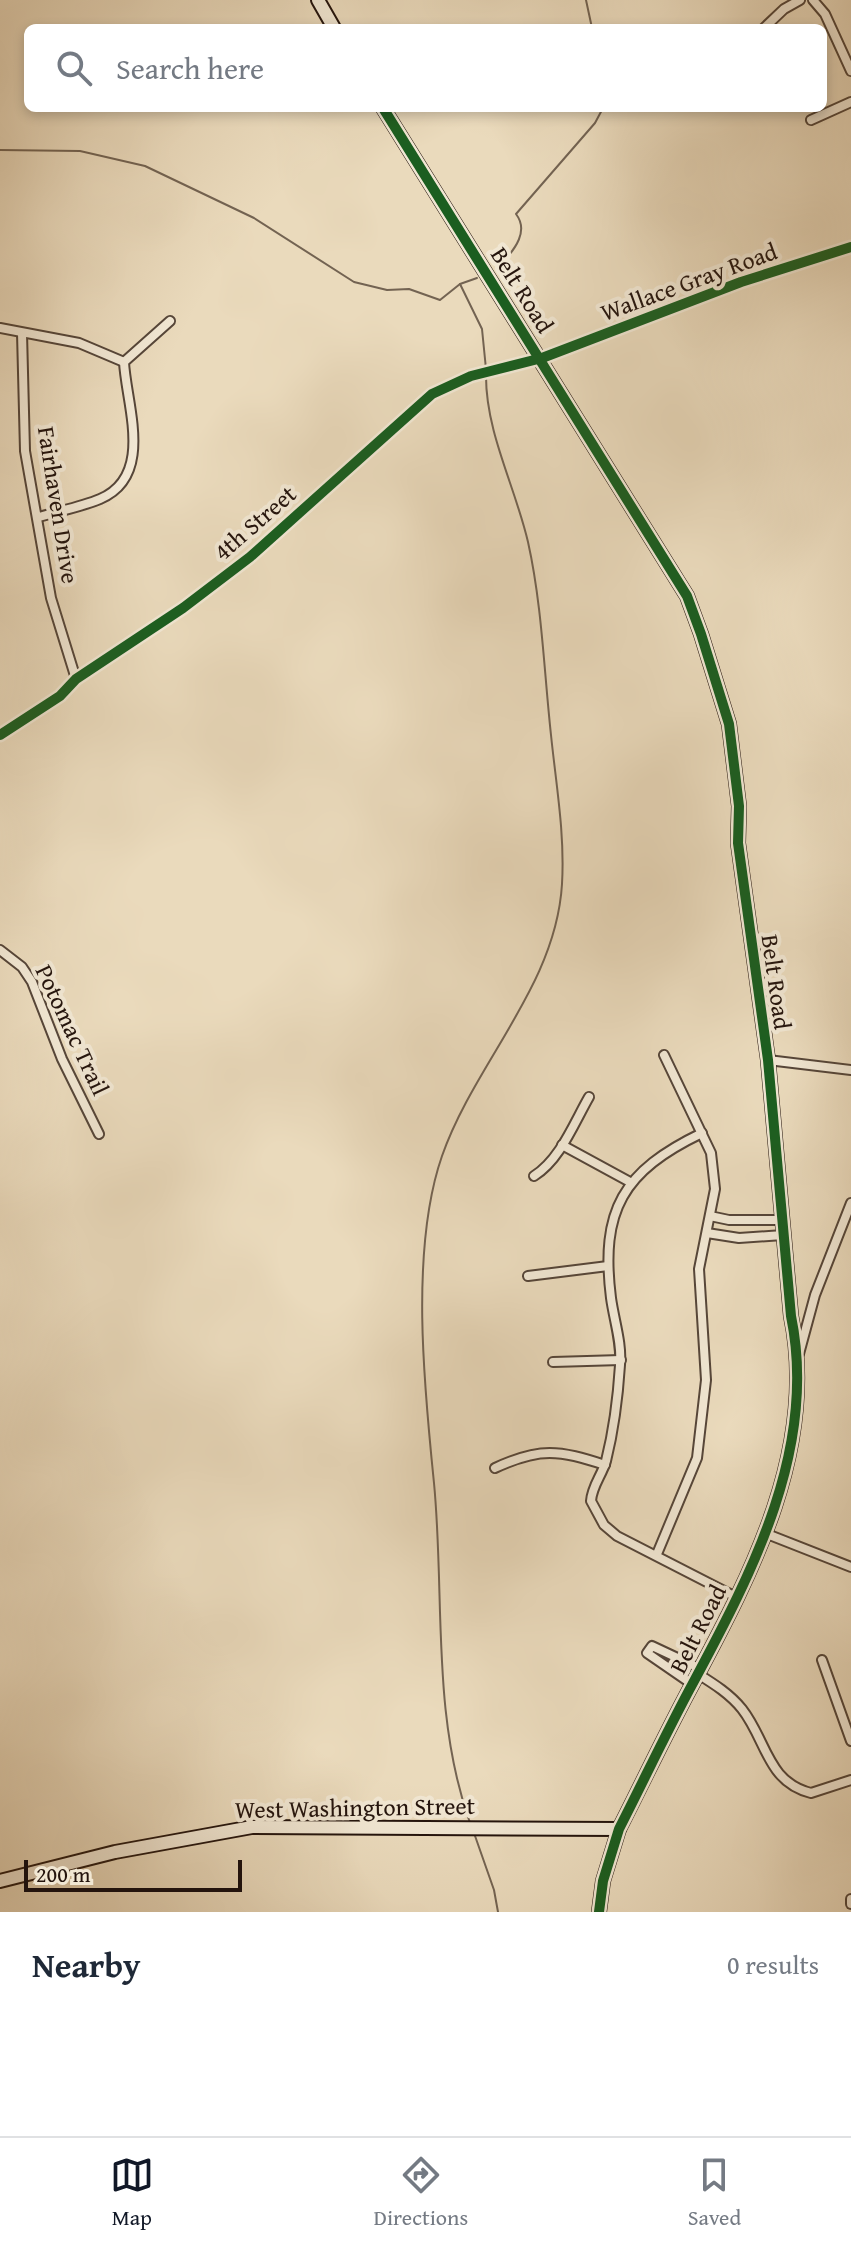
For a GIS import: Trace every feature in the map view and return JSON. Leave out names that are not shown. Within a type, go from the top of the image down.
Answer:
[{"type":"street","points":[[318,0],[332,24]]},
{"type":"street","points":[[768,24],[784,9],[800,0]]},
{"type":"street","points":[[813,0],[825,14],[851,71]]},
{"type":"street","points":[[811,120],[851,102]]},
{"type":"street","name":"Belt Road","points":[[386,112],[542,358],[687,596],[729,724],[739,806],[738,843],[768,1060],[781,1220],[799,1354],[790,1451],[767,1534],[619,1829],[603,1881],[599,1912]]},
{"type":"street","name":"Wallace Gray Road","points":[[542,358],[727,287],[851,247]]},
{"type":"street","points":[[124,362],[170,321]]},
{"type":"street","points":[[0,328],[79,343],[124,362]]},
{"type":"street","name":"Fairhaven Drive","points":[[22,333],[25,451],[51,598],[76,679]]},
{"type":"street","name":"4th Street","points":[[0,735],[60,696],[76,679],[183,608],[250,557],[432,394],[505,365],[542,358]]},
{"type":"street","points":[[39,517],[101,499],[127,474],[134,445],[124,362]]},
{"type":"street","name":"Potomac Trail","points":[[0,950],[22,967],[32,982],[56,1045],[99,1134]]},
{"type":"street","points":[[657,1554],[697,1458],[706,1380],[699,1269],[710,1216],[715,1169],[702,1133],[664,1055]]},
{"type":"street","points":[[768,1060],[851,1070]]},
{"type":"street","points":[[534,1176],[544,1170],[562,1145],[589,1097]]},
{"type":"street","points":[[702,1133],[650,1162],[630,1182],[614,1220],[608,1266],[621,1360],[616,1414],[605,1465],[592,1491],[595,1513],[617,1536],[736,1597]]},
{"type":"street","points":[[562,1145],[630,1182]]},
{"type":"street","points":[[799,1354],[815,1295],[851,1203]]},
{"type":"street","points":[[710,1216],[729,1220],[781,1220]]},
{"type":"street","points":[[707,1233],[739,1238],[783,1235]]},
{"type":"street","points":[[528,1276],[608,1266]]},
{"type":"street","points":[[553,1362],[621,1360]]},
{"type":"street","points":[[495,1468],[523,1455],[547,1451],[605,1465]]},
{"type":"street","points":[[767,1534],[851,1567]]},
{"type":"street","points":[[697,1676],[656,1663],[647,1653],[652,1646],[729,1695],[741,1707],[775,1772],[784,1782],[811,1793],[851,1780]]},
{"type":"street","points":[[822,1660],[851,1741]]},
{"type":"street","name":"West Washington Street","points":[[0,1881],[115,1852],[252,1827],[619,1829]]},
{"type":"waterway","points":[[586,0],[591,24]]},
{"type":"waterway","points":[[503,262],[516,246],[521,233],[516,214],[595,123],[601,112]]},
{"type":"waterway","points":[[0,150],[80,151],[145,166],[254,218],[354,282],[387,290],[409,289],[440,300],[460,284],[477,278]]},
{"type":"waterway","points":[[460,284],[482,329],[486,369]]},
{"type":"waterway","points":[[470,1823],[449,1740],[444,1697],[437,1526],[422,1318],[426,1232],[432,1192],[456,1122],[530,990],[545,956],[556,921],[563,865],[537,590],[528,542],[491,418],[486,376]]},
{"type":"waterway","points":[[474,1833],[494,1890],[498,1912]]},
{"type":"cycle path","points":[[385,112],[687,596],[729,724],[739,806],[738,843],[768,1060],[797,1365],[796,1413],[788,1460],[775,1507],[737,1597],[619,1829],[603,1881],[599,1912]]},
{"type":"cycle path","points":[[0,735],[60,696],[76,679],[183,608],[250,557],[432,394],[471,376],[542,358],[741,282],[851,247]]}]
